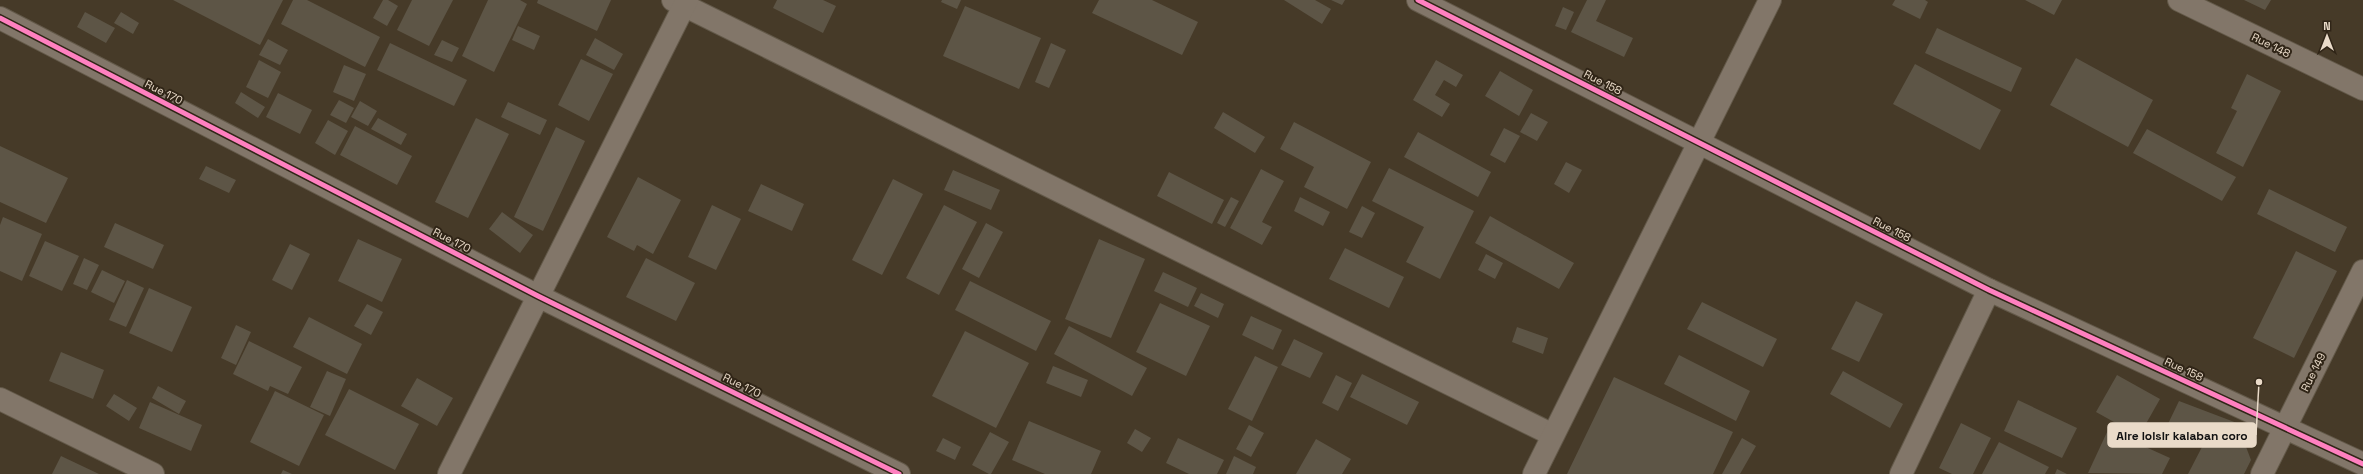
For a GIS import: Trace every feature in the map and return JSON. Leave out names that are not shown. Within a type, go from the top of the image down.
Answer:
[{"type":"street","name":"Rue 158","points":[[1418,0],[1989,290],[2363,464]]},
{"type":"street","points":[[1534,474],[1770,0]]},
{"type":"street","name":"Rue 148","points":[[2180,0],[2363,89]]},
{"type":"street","points":[[449,474],[538,296],[681,2],[1554,435]]},
{"type":"street","name":"Rue 170","points":[[0,18],[538,296],[899,474]]},
{"type":"street","name":"Rue 149","points":[[2262,474],[2363,271]]},
{"type":"street","points":[[1901,474],[1989,290]]},
{"type":"street","points":[[0,399],[153,474]]},
{"type":"building","points":[[173,0],[283,0],[260,45]]},
{"type":"building","points":[[293,0],[307,0],[380,37],[365,67],[281,24]]},
{"type":"building","points":[[383,0],[388,0],[398,6],[387,26],[373,18]]},
{"type":"building","points":[[412,0],[453,0],[429,46],[397,30]]},
{"type":"building","points":[[488,0],[520,0],[527,4],[494,72],[462,56]]},
{"type":"building","points":[[538,0],[611,0],[597,31],[537,3]]},
{"type":"building","points":[[777,0],[823,0],[836,6],[823,33],[773,8]]},
{"type":"building","points":[[942,0],[961,0],[957,9],[941,2]]},
{"type":"building","points":[[1099,0],[1152,0],[1198,22],[1182,55],[1092,13]]},
{"type":"building","points":[[1284,0],[1315,0],[1331,9],[1322,24]]},
{"type":"building","points":[[1331,0],[1345,0],[1342,5]]},
{"type":"building","points":[[1587,0],[1606,0],[1596,21],[1633,38],[1624,57],[1571,32]]},
{"type":"building","points":[[1895,0],[1925,0],[1928,2],[1920,19],[1892,5]]},
{"type":"building","points":[[2025,0],[2062,0],[2054,15]]},
{"type":"building","points":[[2244,0],[2271,0],[2265,10]]},
{"type":"building","points":[[965,6],[1041,38],[1019,89],[943,56]]},
{"type":"building","points":[[1563,7],[1574,12],[1566,30],[1555,26]]},
{"type":"building","points":[[85,12],[115,28],[106,43],[77,27]]},
{"type":"building","points":[[121,12],[139,23],[133,34],[114,23]]},
{"type":"building","points":[[518,26],[540,36],[534,50],[512,40]]},
{"type":"building","points":[[1937,28],[2022,68],[2011,92],[1925,53]]},
{"type":"building","points":[[595,38],[623,54],[614,70],[586,55]]},
{"type":"building","points":[[268,39],[288,50],[280,65],[259,55]]},
{"type":"building","points":[[442,40],[459,48],[452,62],[434,55]]},
{"type":"building","points":[[390,43],[467,80],[454,106],[377,70]]},
{"type":"building","points":[[1051,43],[1066,50],[1049,88],[1035,82]]},
{"type":"building","points":[[2076,58],[2153,100],[2128,147],[2050,105]]},
{"type":"building","points":[[581,59],[613,74],[589,121],[558,105]]},
{"type":"building","points":[[259,60],[281,72],[268,98],[246,87]]},
{"type":"building","points":[[1436,60],[1463,75],[1456,87],[1444,80],[1435,95],[1450,104],[1442,117],[1413,100]]},
{"type":"building","points":[[1915,64],[2001,110],[1980,150],[1893,104]]},
{"type":"building","points":[[344,65],[366,74],[354,101],[333,92]]},
{"type":"building","points":[[1500,71],[1533,90],[1519,116],[1485,96]]},
{"type":"building","points":[[2247,74],[2281,91],[2243,167],[2216,153],[2237,111],[2231,108]]},
{"type":"building","points":[[241,92],[265,107],[258,118],[235,103]]},
{"type":"building","points":[[278,93],[312,110],[300,134],[266,117]]},
{"type":"building","points":[[339,100],[354,108],[346,123],[330,115]]},
{"type":"building","points":[[360,101],[377,111],[368,126],[351,117]]},
{"type":"building","points":[[508,102],[547,120],[540,135],[501,117]]},
{"type":"building","points":[[1223,112],[1265,137],[1255,153],[1214,128]]},
{"type":"building","points":[[1531,113],[1548,122],[1537,141],[1520,132]]},
{"type":"building","points":[[378,118],[407,134],[401,145],[371,129]]},
{"type":"building","points":[[476,118],[509,134],[468,218],[435,202]]},
{"type":"building","points":[[328,120],[348,131],[335,155],[315,143]]},
{"type":"building","points":[[1294,122],[1371,162],[1347,209],[1304,187],[1314,167],[1280,149]]},
{"type":"building","points":[[355,126],[412,156],[397,185],[340,155]]},
{"type":"building","points":[[556,127],[585,141],[543,231],[514,217]]},
{"type":"building","points":[[1504,128],[1520,136],[1505,163],[1490,155]]},
{"type":"building","points":[[2147,129],[2236,177],[2222,201],[2133,153]]},
{"type":"building","points":[[1418,132],[1491,172],[1478,197],[1404,157]]},
{"type":"building","points":[[0,146],[68,178],[46,223],[0,202]]},
{"type":"building","points":[[1566,162],[1582,170],[1569,193],[1554,184]]},
{"type":"building","points":[[206,166],[236,180],[229,193],[199,179]]},
{"type":"building","points":[[1389,168],[1474,211],[1440,279],[1406,262],[1424,227],[1372,201]]},
{"type":"building","points":[[1261,169],[1284,181],[1262,222],[1272,227],[1262,245],[1230,228]]},
{"type":"building","points":[[953,170],[1000,190],[991,210],[944,190]]},
{"type":"building","points":[[1169,172],[1224,200],[1212,224],[1157,196]]},
{"type":"building","points":[[638,177],[681,200],[653,254],[637,245],[634,251],[607,237]]},
{"type":"building","points":[[893,179],[923,194],[882,275],[852,260]]},
{"type":"building","points":[[761,184],[804,204],[792,231],[748,211]]},
{"type":"building","points":[[2269,189],[2347,227],[2335,252],[2257,214]]},
{"type":"building","points":[[1231,197],[1239,201],[1225,227],[1217,223]]},
{"type":"building","points":[[1300,197],[1330,212],[1323,226],[1294,211]]},
{"type":"building","points":[[712,205],[741,219],[716,270],[688,257]]},
{"type":"building","points":[[944,205],[977,222],[939,295],[906,278]]},
{"type":"building","points":[[1362,206],[1375,213],[1362,238],[1349,232]]},
{"type":"building","points":[[502,212],[533,235],[520,253],[489,229]]},
{"type":"building","points":[[1490,216],[1574,263],[1559,289],[1475,243]]},
{"type":"building","points":[[3,217],[42,234],[22,281],[0,271],[0,225]]},
{"type":"building","points":[[115,223],[164,245],[153,269],[104,247]]},
{"type":"building","points":[[986,223],[1003,232],[979,278],[962,269]]},
{"type":"building","points":[[358,239],[402,259],[382,302],[338,281]]},
{"type":"building","points":[[1099,239],[1145,259],[1111,338],[1065,319]]},
{"type":"building","points":[[45,241],[79,256],[62,291],[29,276]]},
{"type":"building","points":[[290,244],[310,254],[292,290],[272,280]]},
{"type":"building","points":[[1345,248],[1404,277],[1389,308],[1329,279]]},
{"type":"building","points":[[2296,251],[2337,271],[2294,358],[2253,338]]},
{"type":"building","points":[[1486,254],[1503,263],[1495,279],[1478,270]]},
{"type":"building","points":[[84,258],[99,265],[87,290],[73,284]]},
{"type":"building","points":[[646,258],[695,283],[676,321],[626,297]]},
{"type":"building","points":[[102,270],[125,281],[114,303],[91,292]]},
{"type":"building","points":[[1163,272],[1197,288],[1188,307],[1154,291]]},
{"type":"building","points":[[127,280],[144,288],[126,327],[109,320]]},
{"type":"building","points":[[970,281],[1051,321],[1036,351],[955,310]]},
{"type":"building","points":[[149,288],[192,307],[172,352],[129,333]]},
{"type":"building","points":[[1201,293],[1224,304],[1218,318],[1194,306]]},
{"type":"building","points":[[1856,301],[1883,314],[1859,362],[1831,349]]},
{"type":"building","points":[[1702,302],[1777,339],[1763,367],[1687,329]]},
{"type":"building","points":[[1160,303],[1210,326],[1186,376],[1136,352]]},
{"type":"building","points":[[367,304],[383,312],[371,335],[354,326]]},
{"type":"building","points":[[1251,316],[1282,330],[1273,350],[1242,335]]},
{"type":"building","points":[[309,317],[362,344],[347,374],[293,347]]},
{"type":"building","points":[[236,325],[251,332],[236,365],[221,358]]},
{"type":"building","points":[[1069,326],[1147,368],[1132,396],[1054,354]]},
{"type":"building","points":[[1517,327],[1548,338],[1543,354],[1512,342]]},
{"type":"building","points":[[965,331],[1029,363],[996,428],[932,396]]},
{"type":"building","points":[[1294,339],[1323,353],[1310,378],[1281,365]]},
{"type":"building","points":[[249,341],[302,367],[288,394],[270,386],[268,391],[233,374]]},
{"type":"building","points":[[61,352],[104,370],[93,399],[49,381]]},
{"type":"building","points":[[1679,355],[1750,391],[1736,421],[1664,384]]},
{"type":"building","points":[[1255,356],[1278,367],[1252,421],[1228,409]]},
{"type":"building","points":[[1053,366],[1088,380],[1081,397],[1046,383]]},
{"type":"building","points":[[327,371],[346,379],[330,416],[310,407]]},
{"type":"building","points":[[1843,371],[1903,404],[1890,428],[1830,394]]},
{"type":"building","points":[[1362,374],[1419,402],[1407,425],[1350,397]]},
{"type":"building","points":[[1336,375],[1352,383],[1338,411],[1322,403]]},
{"type":"building","points":[[2117,375],[2160,399],[2139,436],[2096,412]]},
{"type":"building","points":[[1614,377],[1733,432],[1713,474],[1567,474]]},
{"type":"building","points":[[417,378],[453,398],[437,426],[401,406]]},
{"type":"building","points":[[158,386],[186,401],[179,414],[152,398]]},
{"type":"building","points":[[349,389],[419,424],[395,470],[325,435]]},
{"type":"building","points":[[275,391],[324,415],[299,466],[250,442]]},
{"type":"building","points":[[114,394],[137,408],[129,421],[106,406]]},
{"type":"building","points":[[2018,400],[2077,428],[2062,458],[2004,431]]},
{"type":"building","points":[[2179,401],[2237,423],[2251,460],[2244,474],[2188,474],[2202,447],[2166,428]]},
{"type":"building","points":[[150,402],[202,425],[191,451],[139,428]]},
{"type":"building","points":[[1029,421],[1101,451],[1091,474],[1045,474],[1012,460]]},
{"type":"building","points":[[1961,423],[1991,438],[1973,474],[1952,474],[1939,468]]},
{"type":"building","points":[[1249,425],[1264,433],[1251,457],[1236,449]]},
{"type":"building","points":[[1135,429],[1151,438],[1142,452],[1127,443]]},
{"type":"building","points":[[2108,430],[2170,458],[2162,474],[2088,473]]},
{"type":"building","points":[[990,432],[1009,442],[991,474],[989,474],[972,465]]},
{"type":"building","points":[[943,438],[961,447],[955,460],[936,451]]},
{"type":"building","points":[[1178,438],[1224,460],[1217,474],[1189,474],[1166,463]]},
{"type":"building","points":[[1742,438],[1756,446],[1740,474],[1722,474]]},
{"type":"building","points":[[1316,439],[1351,459],[1342,474],[1296,474]]},
{"type":"building","points":[[1999,442],[2049,467],[2045,474],[1982,474]]},
{"type":"building","points":[[61,456],[99,474],[52,474]]},
{"type":"building","points":[[1234,456],[1256,467],[1253,474],[1226,474]]},
{"type":"building","points":[[2057,469],[2067,474],[2055,474]]},
{"type":"building","points":[[283,470],[292,474],[281,474]]},
{"type":"cycle path","points":[[1418,0],[1989,290],[2363,464]]},
{"type":"cycle path","points":[[0,18],[538,296],[899,474]]},
{"type":"place","name":"Aire loisir kalaban coro","points":[[2259,382]]}]
